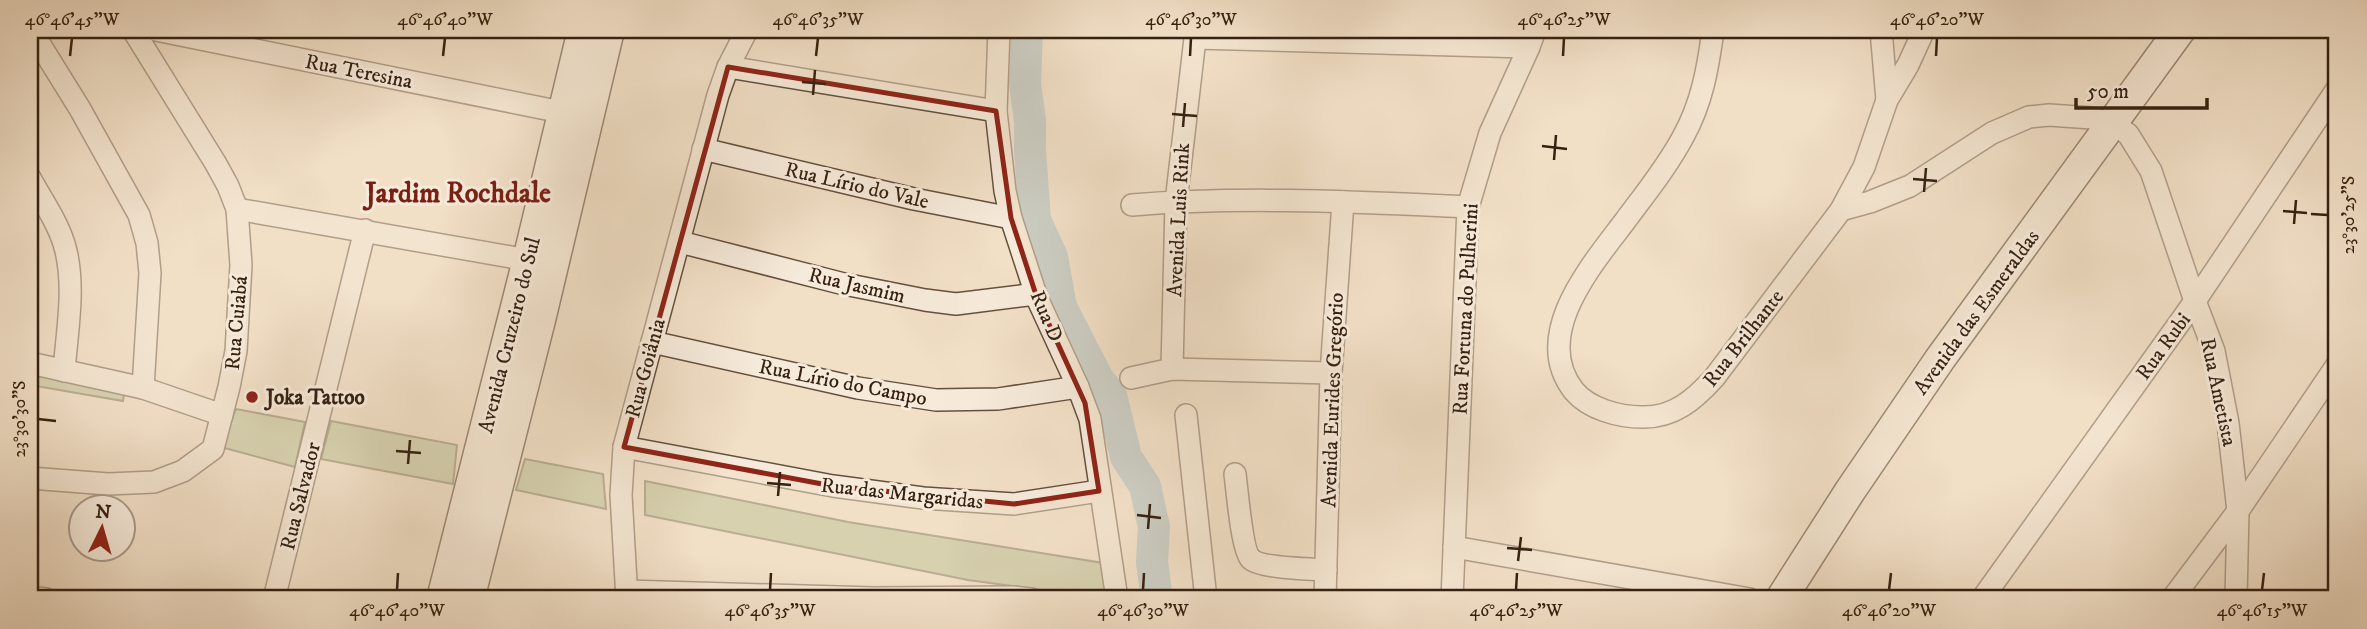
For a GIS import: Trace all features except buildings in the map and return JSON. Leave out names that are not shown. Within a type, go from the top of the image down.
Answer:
[{"type":"street","points":[[31,30],[93,132],[139,215],[148,243],[150,273],[142,388]]},
{"type":"street","name":"Rua Cuiabá","points":[[30,478],[128,485],[169,478],[213,449],[222,415],[236,351],[239,315],[241,265],[237,209],[216,164],[133,30]]},
{"type":"street","name":"Rua Teresina","points":[[156,30],[575,115]]},
{"type":"street","name":"Avenida Cruzeiro do Sul","points":[[469,599],[500,482],[575,115],[583,30]]},
{"type":"street","name":"Avenida Cruzeiro do Sul","points":[[442,599],[528,260],[575,115],[609,30]]},
{"type":"street","name":"Rua Goiânia","points":[[626,595],[621,495],[624,447],[727,67],[747,30]]},
{"type":"street","name":"Rua D","points":[[999,30],[996,111],[1003,178],[1011,218],[1036,294],[1090,419],[1117,599]]},
{"type":"street","name":"Rua Brilhante","points":[[1713,30],[1703,88],[1684,135],[1669,161],[1587,271],[1566,312],[1559,355],[1567,382],[1578,396],[1598,408],[1618,415],[1654,417],[1667,414],[1697,396],[1714,378],[1841,210],[1864,167],[1879,130],[1887,100]]},
{"type":"street","points":[[1881,30],[1887,100]]},
{"type":"street","points":[[1887,100],[1908,65],[1924,30]]},
{"type":"street","name":"Avenida das Esmeraldas","points":[[1781,599],[1850,491],[1940,359],[2180,30]]},
{"type":"street","points":[[1195,34],[1532,39]]},
{"type":"street","name":"Avenida Luis Rink","points":[[1171,369],[1176,202],[1195,34]]},
{"type":"street","name":"Rua Fortuna do Pulherini","points":[[1452,599],[1468,207],[1490,134],[1532,39]]},
{"type":"street","points":[[727,67],[996,111]]},
{"type":"street","name":"Rua Rubi","points":[[1982,599],[2194,302],[2337,89]]},
{"type":"street","points":[[1841,210],[1910,186],[1992,133],[2021,120],[2049,114],[2113,124]]},
{"type":"street","name":"Rua Ametista","points":[[2113,124],[2128,134],[2151,172],[2194,302],[2212,344],[2228,423],[2238,511],[2236,599]]},
{"type":"street","name":"Rua Lírio do Vale","points":[[704,145],[914,199],[1011,218]]},
{"type":"street","points":[[30,178],[55,221],[66,251],[69,291],[64,371]]},
{"type":"street","points":[[1132,205],[1176,202],[1343,202],[1468,207]]},
{"type":"street","name":"Avenida Eurides Gregório","points":[[1325,599],[1331,373],[1343,202]]},
{"type":"street","points":[[237,209],[528,260]]},
{"type":"street","name":"Rua Salvador","points":[[274,599],[365,230]]},
{"type":"street","name":"Rua Jasmim","points":[[680,242],[844,284],[925,300],[956,303],[1036,294]]},
{"type":"street","name":"Rua Lírio do Campo","points":[[652,342],[858,388],[936,400],[998,399],[1078,387]]},
{"type":"street","points":[[30,363],[142,388],[222,415]]},
{"type":"street","points":[[1131,378],[1171,369],[1331,373]]},
{"type":"street","points":[[2172,599],[2238,511],[2335,372]]},
{"type":"street","points":[[1186,415],[1206,599]]},
{"type":"street","name":"Rua das Margaridas","points":[[624,447],[833,486],[923,498],[1014,504],[1099,491]]},
{"type":"street","points":[[1235,474],[1249,559],[1257,563],[1294,568],[1326,569]]},
{"type":"street","points":[[1454,547],[1750,599]]},
{"type":"street","points":[[626,595],[1031,599]]},
{"type":"street","points":[[30,597],[46,599]]},
{"type":"highlighted area","points":[[728,67],[996,111],[1011,218],[1037,298],[1085,403],[1099,491],[1014,504],[833,486],[624,447]]},
{"type":"green space","points":[[30,369],[125,388],[123,401],[30,385]]},
{"type":"green space","points":[[236,409],[305,422],[295,467],[221,447]]},
{"type":"green space","points":[[331,421],[457,445],[453,484],[321,459]]},
{"type":"green space","points":[[525,459],[603,474],[606,509],[516,490]]},
{"type":"green space","points":[[645,481],[848,522],[1103,563],[1110,599],[968,580],[645,515]]},
{"type":"waterway","points":[[1027,30],[1025,84],[1030,121],[1035,220],[1052,257],[1061,307],[1098,379],[1111,395],[1126,457],[1145,486],[1154,527],[1152,562],[1157,599]]},
{"type":"place","name":"Joka Tattoo","points":[[252,397]]},
{"type":"district","name":"Jardim Rochdale","points":[[458,192]]}]
